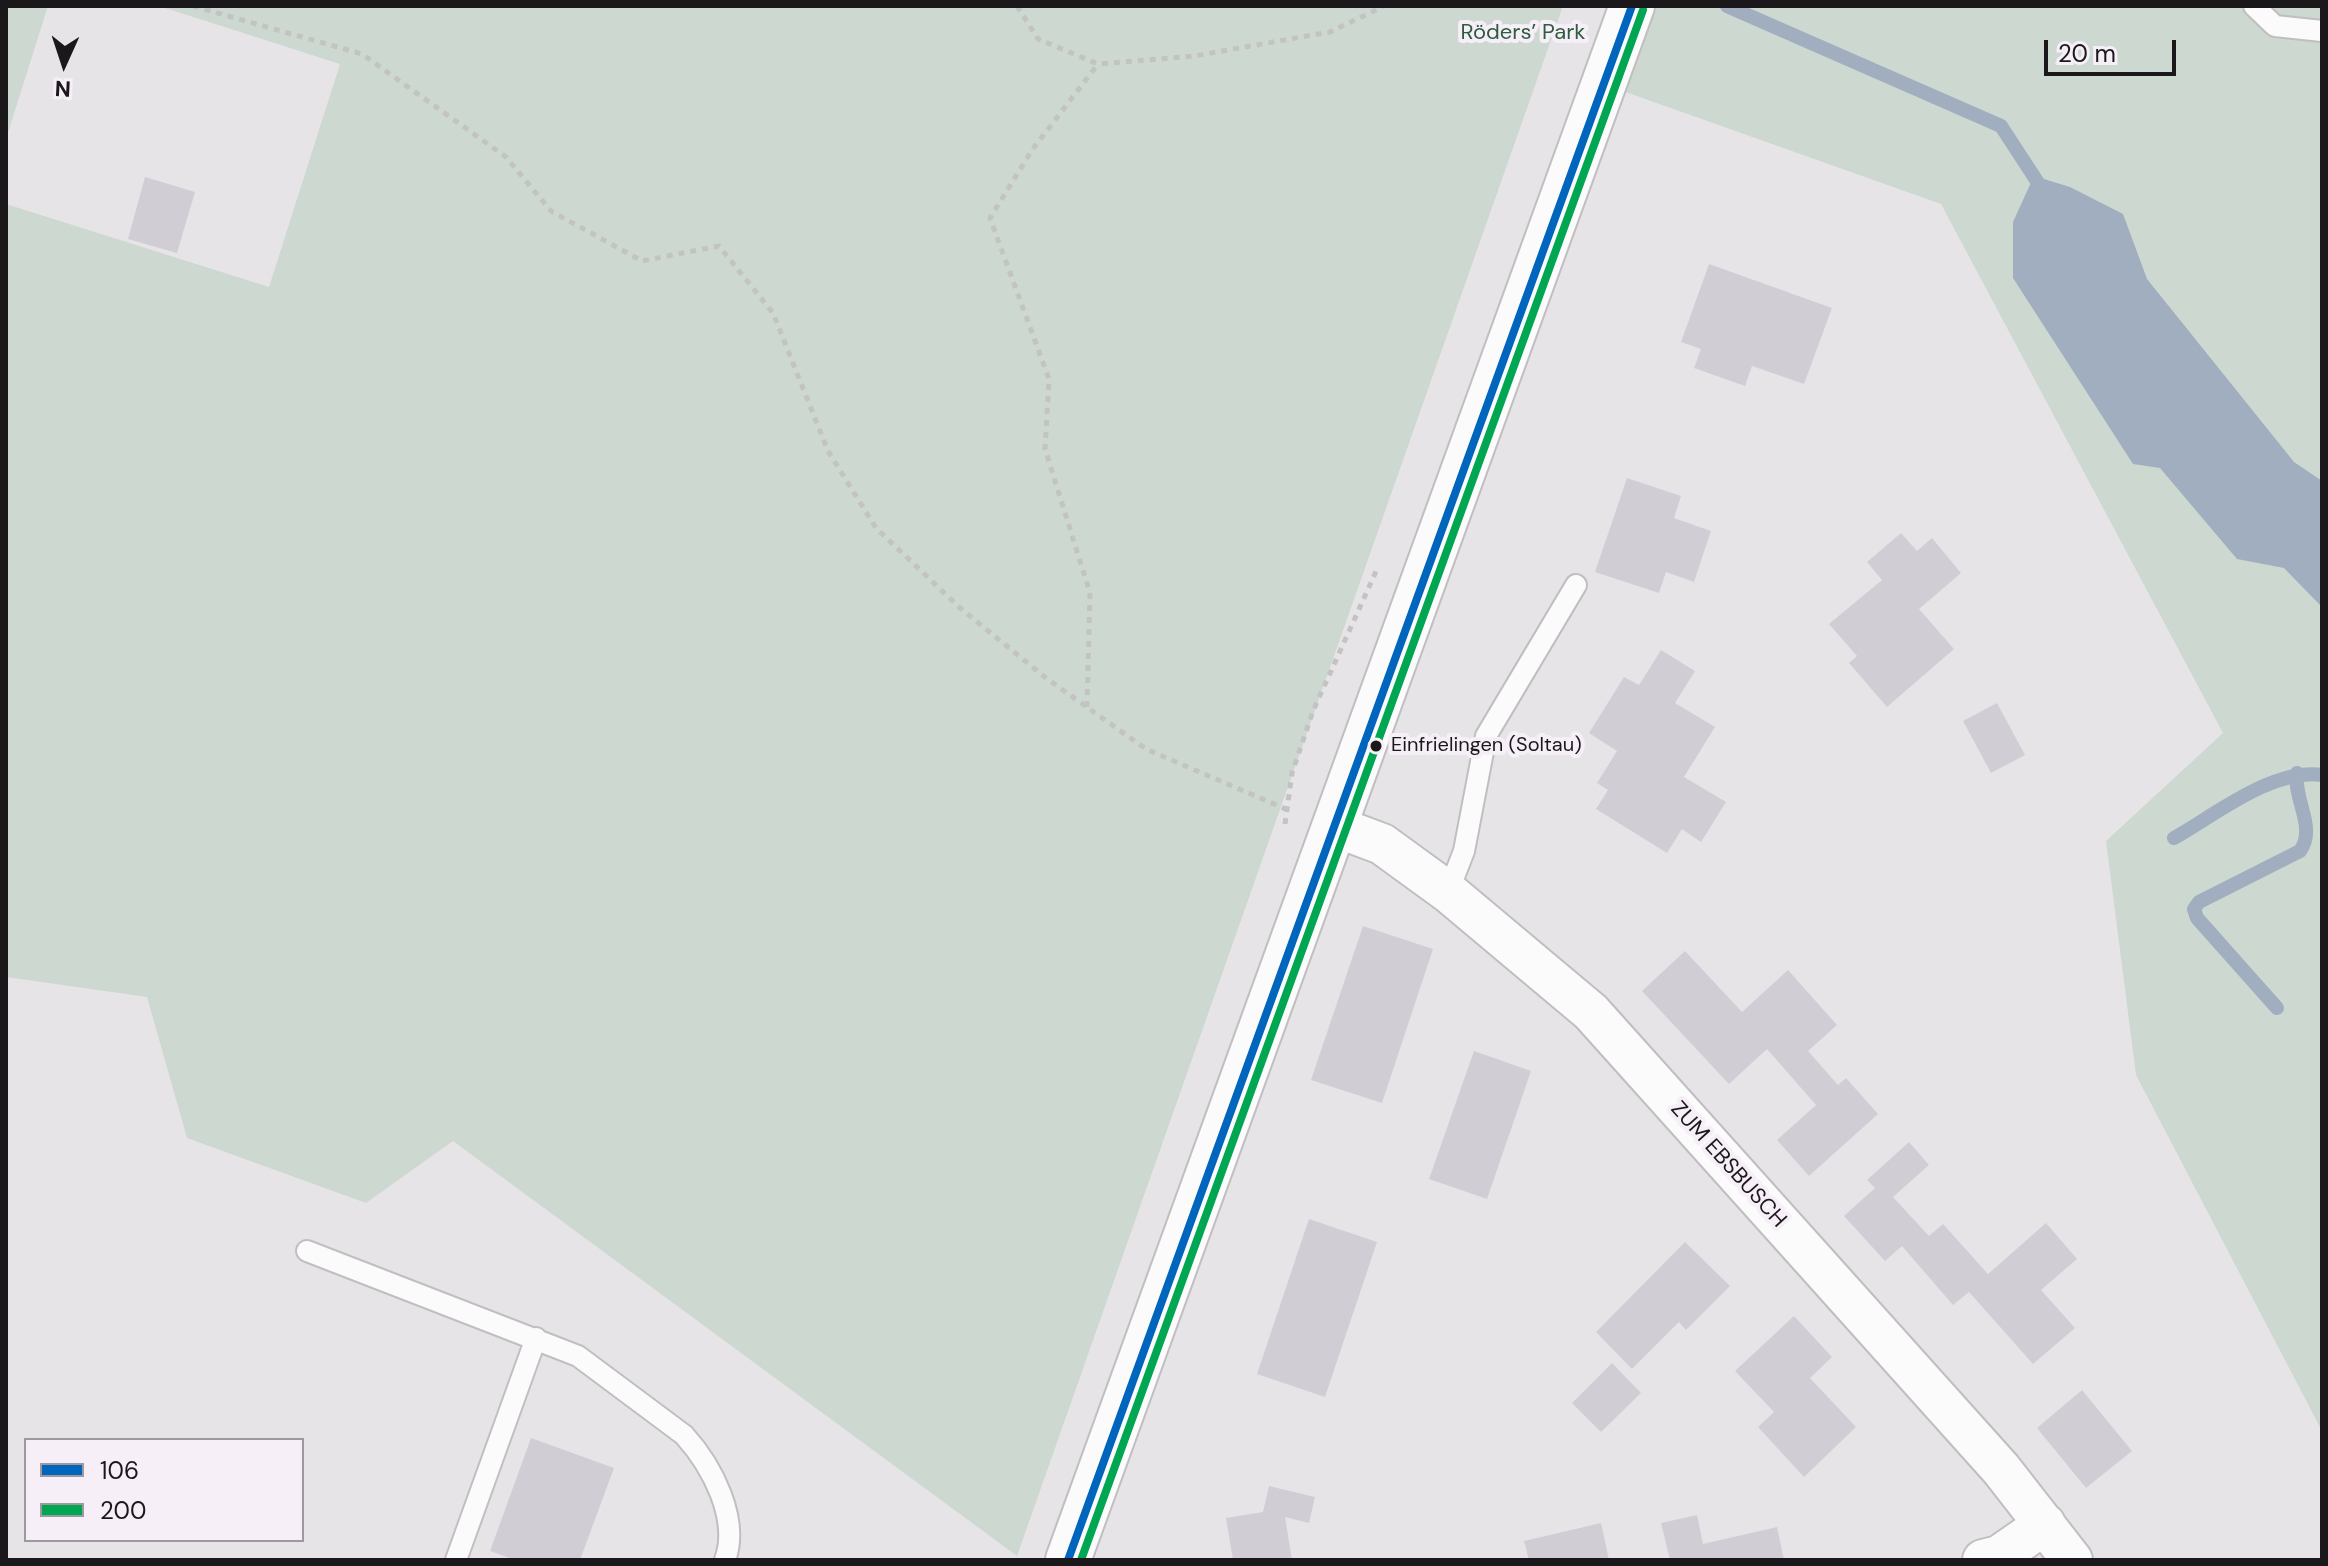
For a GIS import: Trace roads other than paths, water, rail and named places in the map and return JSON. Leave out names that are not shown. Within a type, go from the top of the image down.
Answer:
[{"type":"main road","points":[[1068,1560],[1632,6]]},
{"type":"street","name":"ZUM EBSBUSCH","points":[[1334,826],[1382,844],[1448,892],[1591,1012],[2001,1469],[2072,1560]]},
{"type":"street","points":[[1983,1560],[1999,1556],[2045,1524]]},
{"type":"lane","points":[[2254,6],[2275,26],[2322,31]]},
{"type":"lane","points":[[1448,892],[1464,851],[1486,736],[1576,585]]},
{"type":"lane","points":[[307,1251],[578,1356],[684,1435],[699,1451],[732,1531],[725,1560]]},
{"type":"lane","points":[[456,1560],[536,1338]]},
{"type":"water","points":[[2034,176],[2070,187],[2123,214],[2147,279],[2294,462],[2322,481],[2322,607],[2284,568],[2237,559],[2160,468],[2133,464],[2013,278],[2013,222]]},
{"type":"waterway","points":[[1727,6],[2001,126],[2044,192]]},
{"type":"waterway","points":[[2277,1008],[2197,918],[2194,909],[2199,902],[2300,851],[2306,833],[2297,773]]},
{"type":"waterway","points":[[2174,838],[2264,786],[2303,775],[2322,775]]},
{"type":"place","name":"Einfrielingen (Soltau)","points":[[1376,746]]},
{"type":"park label","name":"Röders’ Park","points":[[1523,33]]}]
